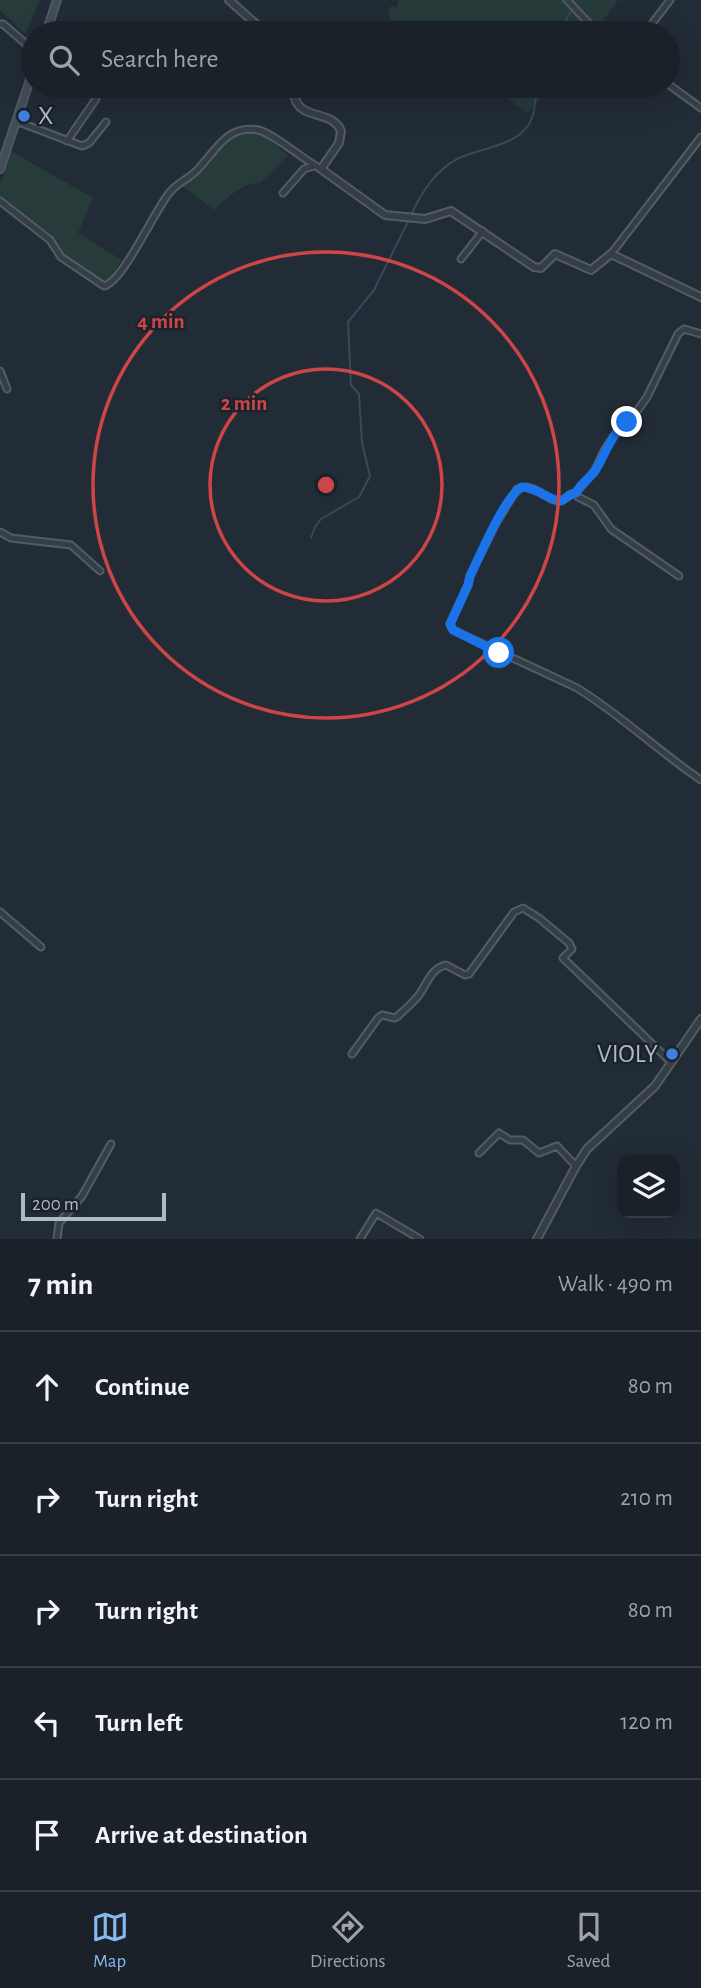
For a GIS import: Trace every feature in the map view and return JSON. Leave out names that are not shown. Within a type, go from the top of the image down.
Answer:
[{"type":"main road","points":[[50,21],[57,0]]},
{"type":"main road","points":[[0,170],[24,98]]},
{"type":"street","points":[[229,0],[254,21]]},
{"type":"street","points":[[567,0],[587,21]]},
{"type":"street","points":[[654,21],[670,0]]},
{"type":"street","points":[[0,24],[21,41]]},
{"type":"street","points":[[680,93],[701,108]]},
{"type":"street","points":[[296,98],[305,112],[325,116],[335,122],[341,131],[339,143],[321,169]]},
{"type":"street","points":[[67,141],[96,99]]},
{"type":"street","points":[[16,121],[78,146],[85,145],[106,122]]},
{"type":"street","points":[[0,201],[50,240],[61,257],[104,286],[115,280],[127,264],[169,192],[196,172],[222,140],[243,130],[264,132],[385,215],[420,220],[451,211],[534,267],[541,268],[555,254],[591,270],[611,254],[701,137]]},
{"type":"street","points":[[283,193],[304,169],[314,166]]},
{"type":"street","points":[[461,259],[483,231]]},
{"type":"street","points":[[611,254],[701,297]]},
{"type":"street","points":[[701,334],[684,329],[678,334],[647,397],[633,417],[620,428],[605,449],[595,470],[576,493],[557,501],[535,488],[517,489],[496,523],[450,624],[453,630],[586,693],[701,780]]},
{"type":"street","points":[[0,371],[7,389]]},
{"type":"street","points":[[576,493],[578,497],[594,505],[611,529],[679,576]]},
{"type":"street","points":[[0,532],[11,538],[71,545],[100,571]]},
{"type":"street","points":[[352,1054],[378,1018],[382,1015],[395,1018],[398,1016],[416,998],[440,966],[446,965],[465,975],[469,974],[514,912],[523,908],[540,918],[569,943],[572,949],[563,958],[671,1062]]},
{"type":"street","points":[[0,912],[41,947]]},
{"type":"street","points":[[537,1239],[587,1149],[655,1086],[701,1019]]},
{"type":"street","points":[[479,1153],[499,1133],[510,1140],[523,1140],[539,1153],[557,1146],[576,1166]]},
{"type":"street","points":[[57,1239],[59,1223],[82,1196],[111,1144]]},
{"type":"street","points":[[360,1239],[376,1213],[420,1239]]},
{"type":"green space","points":[[0,0],[40,0],[31,21],[21,21],[21,30],[0,10]]},
{"type":"green space","points":[[399,0],[618,0],[603,21],[391,21],[388,10],[391,6],[397,8]]},
{"type":"green space","points":[[508,98],[541,98],[527,113]]},
{"type":"green space","points":[[248,131],[260,133],[288,155],[260,183],[241,188],[214,210],[182,186],[219,145]]},
{"type":"green space","points":[[11,151],[93,198],[78,233],[122,260],[110,279],[101,283],[57,253],[55,244],[0,202],[0,184]]},
{"type":"waterway","points":[[565,21],[572,10]]},
{"type":"waterway","points":[[411,215],[430,182],[450,163],[520,135],[532,118],[535,98]]},
{"type":"waterway","points":[[311,538],[321,519],[359,497],[370,476],[362,443],[359,394],[351,385],[348,322],[374,290],[408,222]]},
{"type":"place","name":"X","points":[[24,116]]},
{"type":"place","name":"VIOLY","points":[[672,1054]]},
{"type":"route","points":[[499,653],[453,630],[450,624],[496,523],[514,493],[522,487],[535,488],[557,501],[576,493],[595,470],[605,449],[620,428],[627,422]]}]
